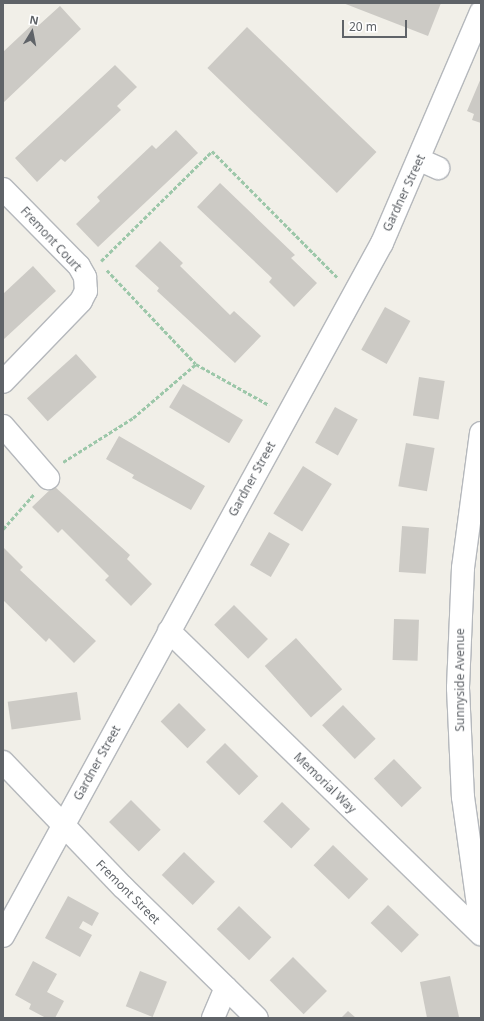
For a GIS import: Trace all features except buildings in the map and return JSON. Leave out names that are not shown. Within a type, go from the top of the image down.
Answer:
[{"type":"street","name":"Gardner Street","points":[[3,936],[353,293],[429,164],[481,12]]},
{"type":"street","name":"Fremont Court","points":[[3,189],[79,266],[92,270],[86,291],[81,301],[3,382]]},
{"type":"street","points":[[3,426],[48,478]]},
{"type":"street","name":"Sunnyside Avenue","points":[[481,433],[463,568],[458,688],[463,797],[481,927]]},
{"type":"street","name":"Memorial Way","points":[[169,631],[481,934]]},
{"type":"street","name":"Fremont Street","points":[[3,762],[63,827],[257,1018]]},
{"type":"street","points":[[212,1018],[226,988]]},
{"type":"path","points":[[287,415],[196,364],[92,270],[212,151],[353,293]]},
{"type":"path","points":[[3,529],[60,465],[133,418],[196,364]]}]
